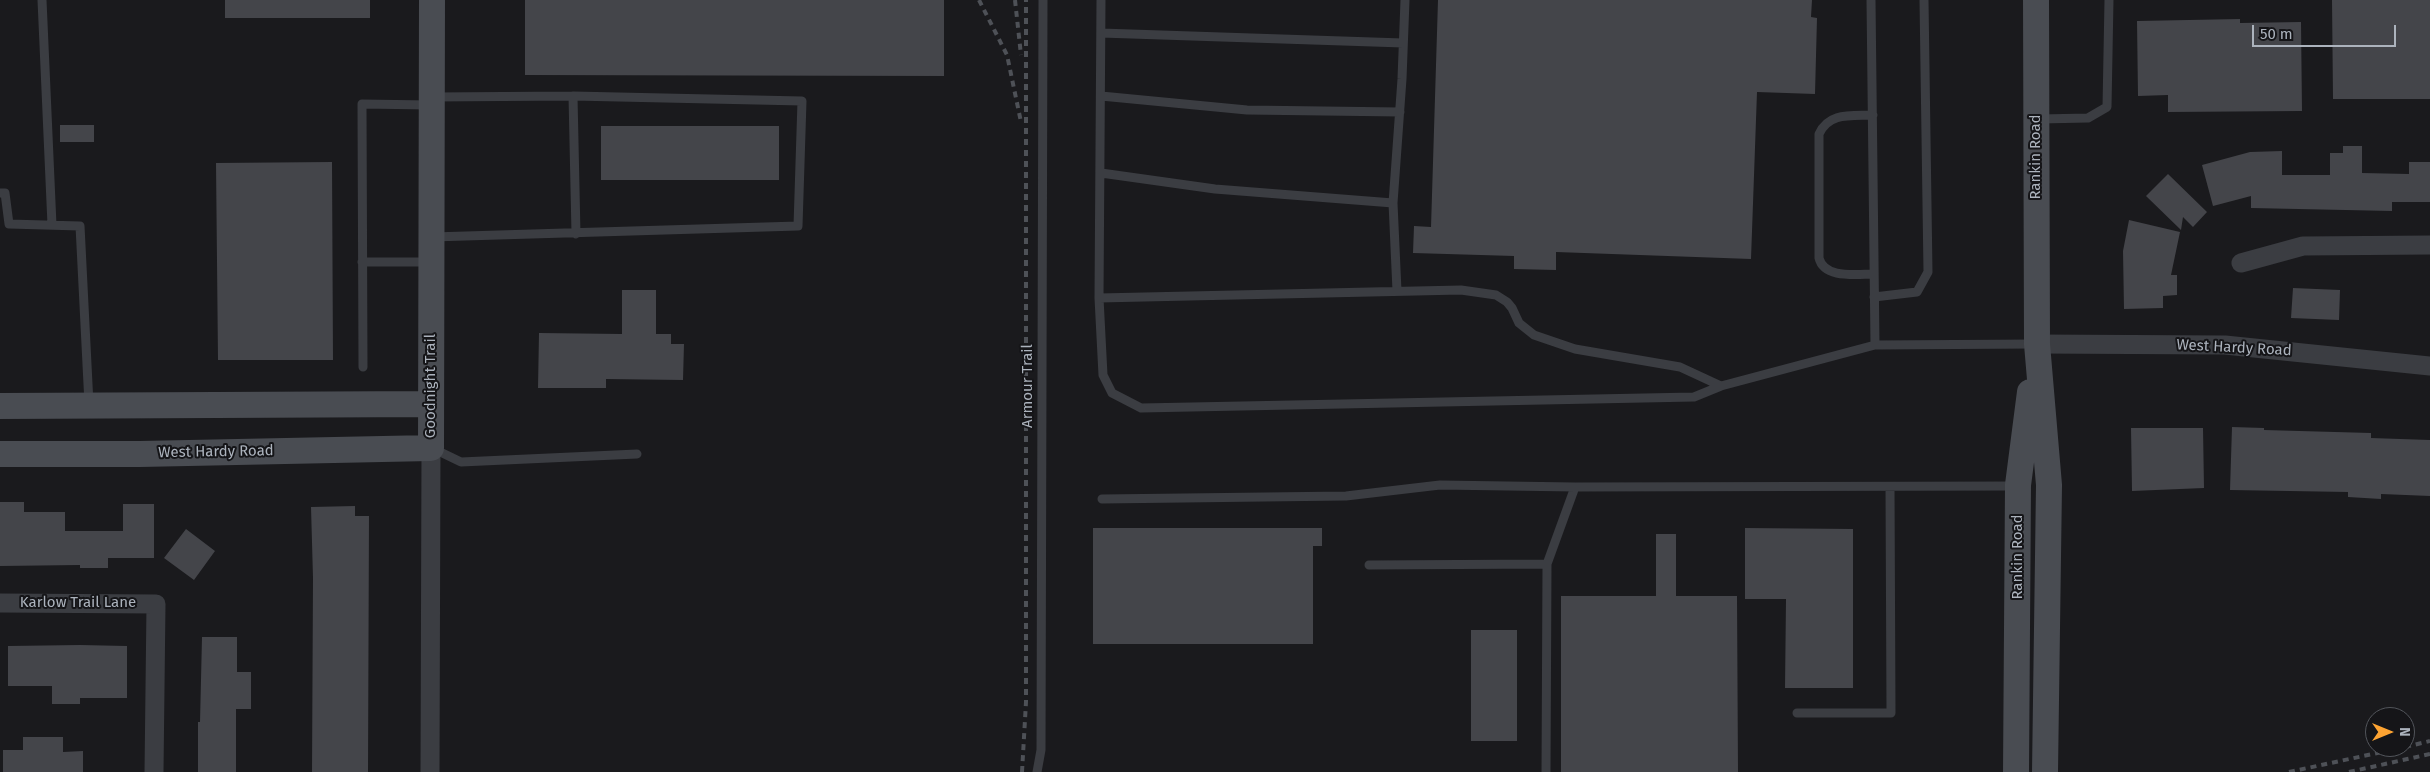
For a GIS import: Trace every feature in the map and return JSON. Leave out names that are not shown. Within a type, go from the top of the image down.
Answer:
[{"type":"street","name":"Goodnight Trail","points":[[430,772],[432,0]]},
{"type":"street","name":"Rankin Road","points":[[2036,0],[2036,344],[2049,486],[2045,772]]},
{"type":"street","points":[[2240,263],[2302,246],[2430,245]]},
{"type":"street","name":"Rankin Road","points":[[2016,772],[2018,486],[2036,344]]},
{"type":"street","name":"West Hardy Road","points":[[2036,344],[2225,345],[2430,366]]},
{"type":"street","points":[[0,406],[431,404]]},
{"type":"street","name":"West Hardy Road","points":[[0,454],[150,454],[432,448]]},
{"type":"street","name":"Karlow Trail Lane","points":[[0,603],[156,604],[154,772]]},
{"type":"lane","points":[[42,0],[52,225]]},
{"type":"lane","name":"Armour Trail","points":[[1037,772],[1041,750],[1043,0]]},
{"type":"lane","points":[[1100,0],[1101,173],[1099,298],[1103,375],[1112,393],[1141,408],[1694,397],[1721,386],[1875,345],[2036,344]]},
{"type":"lane","points":[[1397,291],[1393,203],[1400,112],[1405,0]]},
{"type":"lane","points":[[1872,0],[1875,345]]},
{"type":"lane","points":[[1874,297],[1917,292],[1928,272],[1924,0]]},
{"type":"lane","points":[[2036,118],[2088,118],[2107,107],[2109,0]]},
{"type":"lane","points":[[1101,33],[1404,42]]},
{"type":"lane","points":[[573,96],[576,234]]},
{"type":"lane","points":[[362,262],[431,249],[576,234],[798,226],[802,101],[573,96],[362,104],[362,262],[363,368]]},
{"type":"lane","points":[[1101,96],[1247,110],[1400,112]]},
{"type":"lane","points":[[1872,115],[1834,117],[1823,124],[1819,134],[1819,258],[1821,265],[1828,271],[1874,274]]},
{"type":"lane","points":[[1101,173],[1215,189],[1393,203]]},
{"type":"lane","points":[[0,193],[5,193],[9,224],[80,226],[89,406]]},
{"type":"lane","points":[[1099,298],[1461,290],[1496,295],[1507,302],[1512,308],[1519,324],[1534,335],[1576,349],[1680,368],[1721,386]]},
{"type":"lane","points":[[432,448],[461,462],[637,454]]},
{"type":"lane","points":[[1102,499],[1346,496],[1440,486],[1890,488],[2018,486]]},
{"type":"lane","points":[[1546,772],[1547,564],[1575,488]]},
{"type":"lane","points":[[1797,713],[1891,713],[1890,488]]},
{"type":"lane","points":[[1369,565],[1547,564]]},
{"type":"building","points":[[225,0],[370,0],[370,18],[225,18]]},
{"type":"building","points":[[525,0],[944,0],[944,76],[525,75]]},
{"type":"building","points":[[1438,0],[1812,0],[1811,17],[1817,18],[1815,94],[1757,92],[1751,259],[1556,252],[1556,270],[1514,269],[1514,256],[1413,253],[1414,226],[1431,227]]},
{"type":"building","points":[[2332,0],[2430,0],[2430,99],[2333,99]]},
{"type":"building","points":[[2240,19],[2240,23],[2301,22],[2302,111],[2168,112],[2168,95],[2138,96],[2137,21]]},
{"type":"building","points":[[60,125],[94,125],[94,142],[60,142]]},
{"type":"building","points":[[601,126],[779,126],[779,180],[601,180]]},
{"type":"building","points":[[2343,146],[2362,146],[2362,173],[2409,174],[2409,162],[2430,162],[2430,202],[2392,202],[2392,211],[2251,208],[2251,196],[2213,206],[2202,165],[2250,152],[2282,151],[2282,175],[2330,175],[2330,153],[2343,153]]},
{"type":"building","points":[[332,162],[333,360],[218,360],[216,163]]},
{"type":"building","points":[[2168,174],[2207,212],[2193,227],[2183,217],[2181,230],[2146,196]]},
{"type":"building","points":[[2129,220],[2180,232],[2171,275],[2177,275],[2177,295],[2163,296],[2163,308],[2124,309],[2123,251]]},
{"type":"building","points":[[2293,288],[2340,290],[2339,320],[2291,318]]},
{"type":"building","points":[[622,290],[656,290],[656,334],[671,334],[671,344],[684,344],[683,380],[606,379],[606,388],[538,388],[539,333],[622,334]]},
{"type":"building","points":[[2232,427],[2264,428],[2264,430],[2371,433],[2371,438],[2430,440],[2430,496],[2381,494],[2381,499],[2348,497],[2348,492],[2230,490]]},
{"type":"building","points":[[2131,428],[2203,428],[2204,488],[2132,491]]},
{"type":"building","points":[[0,502],[24,502],[24,512],[65,512],[65,531],[123,531],[123,504],[154,504],[154,558],[108,558],[108,568],[80,568],[80,565],[0,566]]},
{"type":"building","points":[[355,506],[355,516],[369,516],[368,772],[312,772],[313,578],[311,507]]},
{"type":"building","points":[[1093,528],[1322,528],[1322,546],[1313,546],[1313,644],[1093,644]]},
{"type":"building","points":[[1745,528],[1853,529],[1853,688],[1785,688],[1786,599],[1745,599]]},
{"type":"building","points":[[186,529],[215,551],[194,580],[164,558]]},
{"type":"building","points":[[1656,534],[1676,534],[1676,596],[1737,596],[1738,772],[1561,772],[1561,596],[1656,596]]},
{"type":"building","points":[[1471,630],[1517,630],[1517,741],[1471,741]]},
{"type":"building","points":[[202,637],[237,637],[237,672],[251,672],[251,709],[236,709],[236,772],[198,772]]},
{"type":"building","points":[[8,646],[127,646],[127,698],[80,698],[80,704],[52,704],[52,686],[8,686]]},
{"type":"building","points":[[23,737],[63,737],[63,752],[83,751],[83,772],[3,772],[3,750],[23,750]]},
{"type":"railway","points":[[979,0],[1007,55],[1021,122]]},
{"type":"railway","points":[[1015,0],[1021,55]]},
{"type":"railway","points":[[1022,772],[1026,702],[1026,0]]},
{"type":"railway","points":[[2415,745],[2430,741]]},
{"type":"railway","points":[[2349,772],[2430,754]]},
{"type":"railway","points":[[2289,772],[2365,756]]}]
